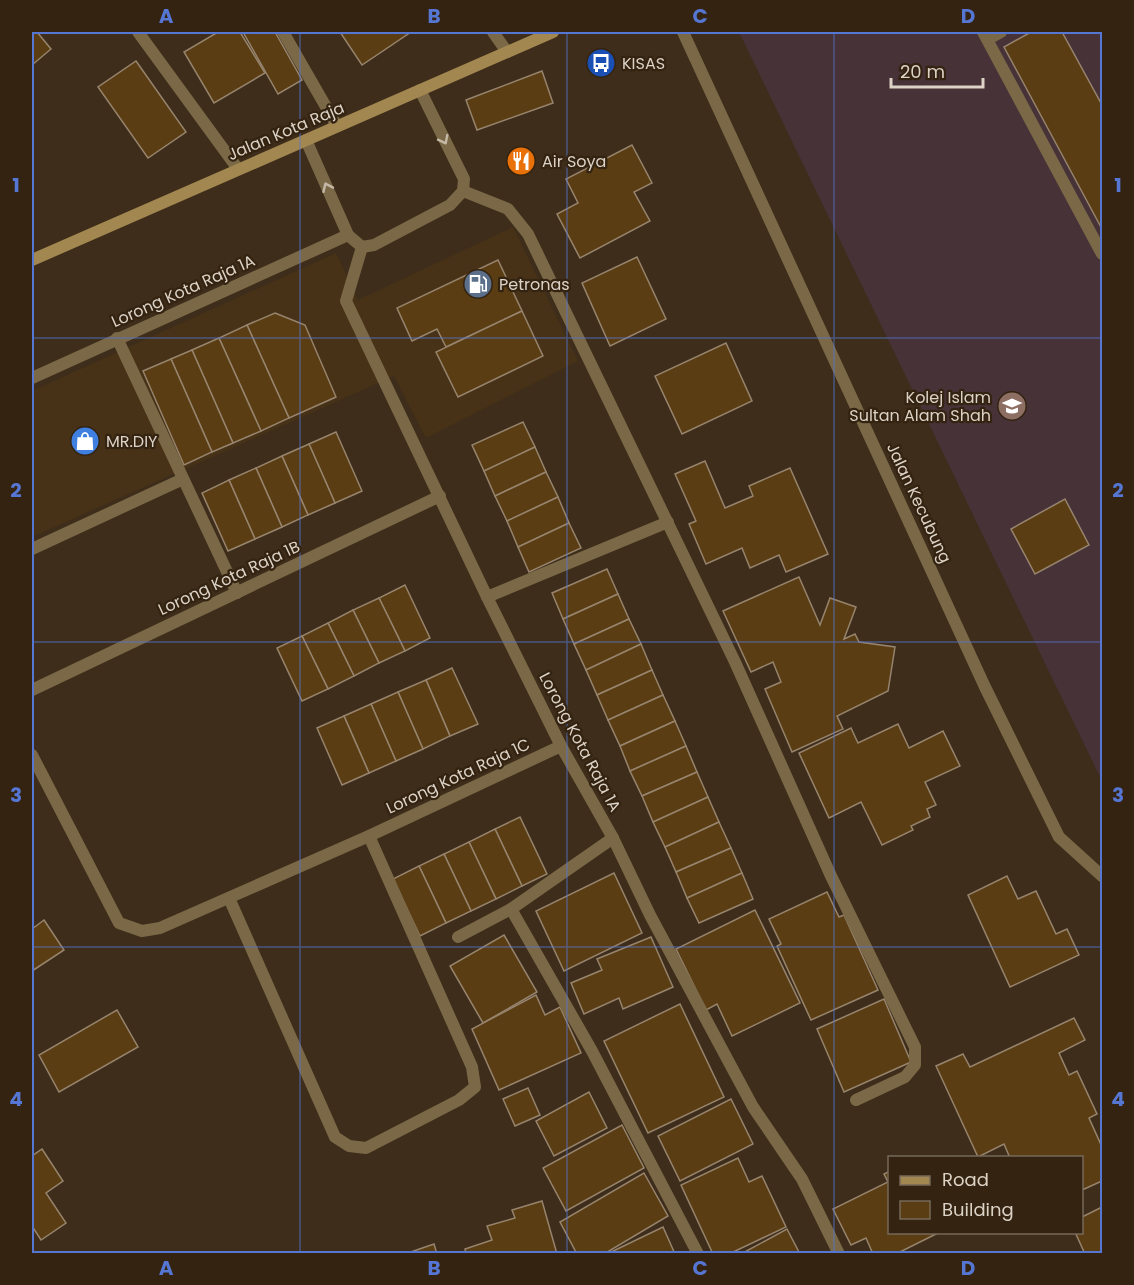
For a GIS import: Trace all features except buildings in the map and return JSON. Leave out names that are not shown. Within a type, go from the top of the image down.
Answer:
[{"type":"main road","name":"Jalan Kota Raja","points":[[32,260],[553,32]]},
{"type":"street","points":[[138,32],[238,169]]},
{"type":"street","points":[[283,32],[337,126]]},
{"type":"street","points":[[493,32],[507,52]]},
{"type":"street","name":"Jalan Kecubung","points":[[682,32],[985,687],[1059,837],[1102,876]]},
{"type":"street","points":[[1001,32],[986,35],[1102,254]]},
{"type":"street","points":[[306,140],[348,235],[362,247],[374,245],[450,205],[463,191],[464,178],[420,90]]},
{"type":"street","points":[[463,191],[508,209],[528,234],[668,522],[831,876],[915,1047],[915,1065],[905,1077],[856,1100]]},
{"type":"street","name":"Lorong Kota Raja 1A","points":[[32,378],[348,235]]},
{"type":"street","name":"Lorong Kota Raja 1A","points":[[362,247],[346,301],[487,597],[561,746],[613,838],[650,915],[753,1107],[802,1179],[839,1254]]},
{"type":"street","points":[[117,338],[237,593]]},
{"type":"street","points":[[32,549],[183,479]]},
{"type":"street","name":"Lorong Kota Raja 1B","points":[[32,690],[440,496]]},
{"type":"street","points":[[487,597],[668,522]]},
{"type":"street","name":"Lorong Kota Raja 1C","points":[[32,755],[119,923],[142,931],[160,928],[229,898],[369,836],[561,746]]},
{"type":"street","points":[[229,898],[335,1137],[349,1146],[366,1148],[459,1100],[475,1087],[472,1067],[369,836]]},
{"type":"street","points":[[458,937],[511,909],[613,838]]},
{"type":"street","points":[[511,909],[604,1072],[698,1254]]},
{"type":"shaded area","name":"Kolej Islam Sultan Alam Shah","points":[[739,32],[1102,32],[1102,781]]},
{"type":"shaded area","points":[[513,227],[578,361],[426,438],[394,376],[32,537],[32,391],[336,253],[358,300]]},
{"type":"place","name":"KISAS","points":[[601,63]]},
{"type":"place","name":"Air Soya","points":[[521,161]]},
{"type":"place","name":"Petronas","points":[[478,284]]},
{"type":"place","name":"Kolej Islam Sultan Alam Shah","points":[[1012,406]]},
{"type":"place","name":"MR.DIY","points":[[85,441]]}]
